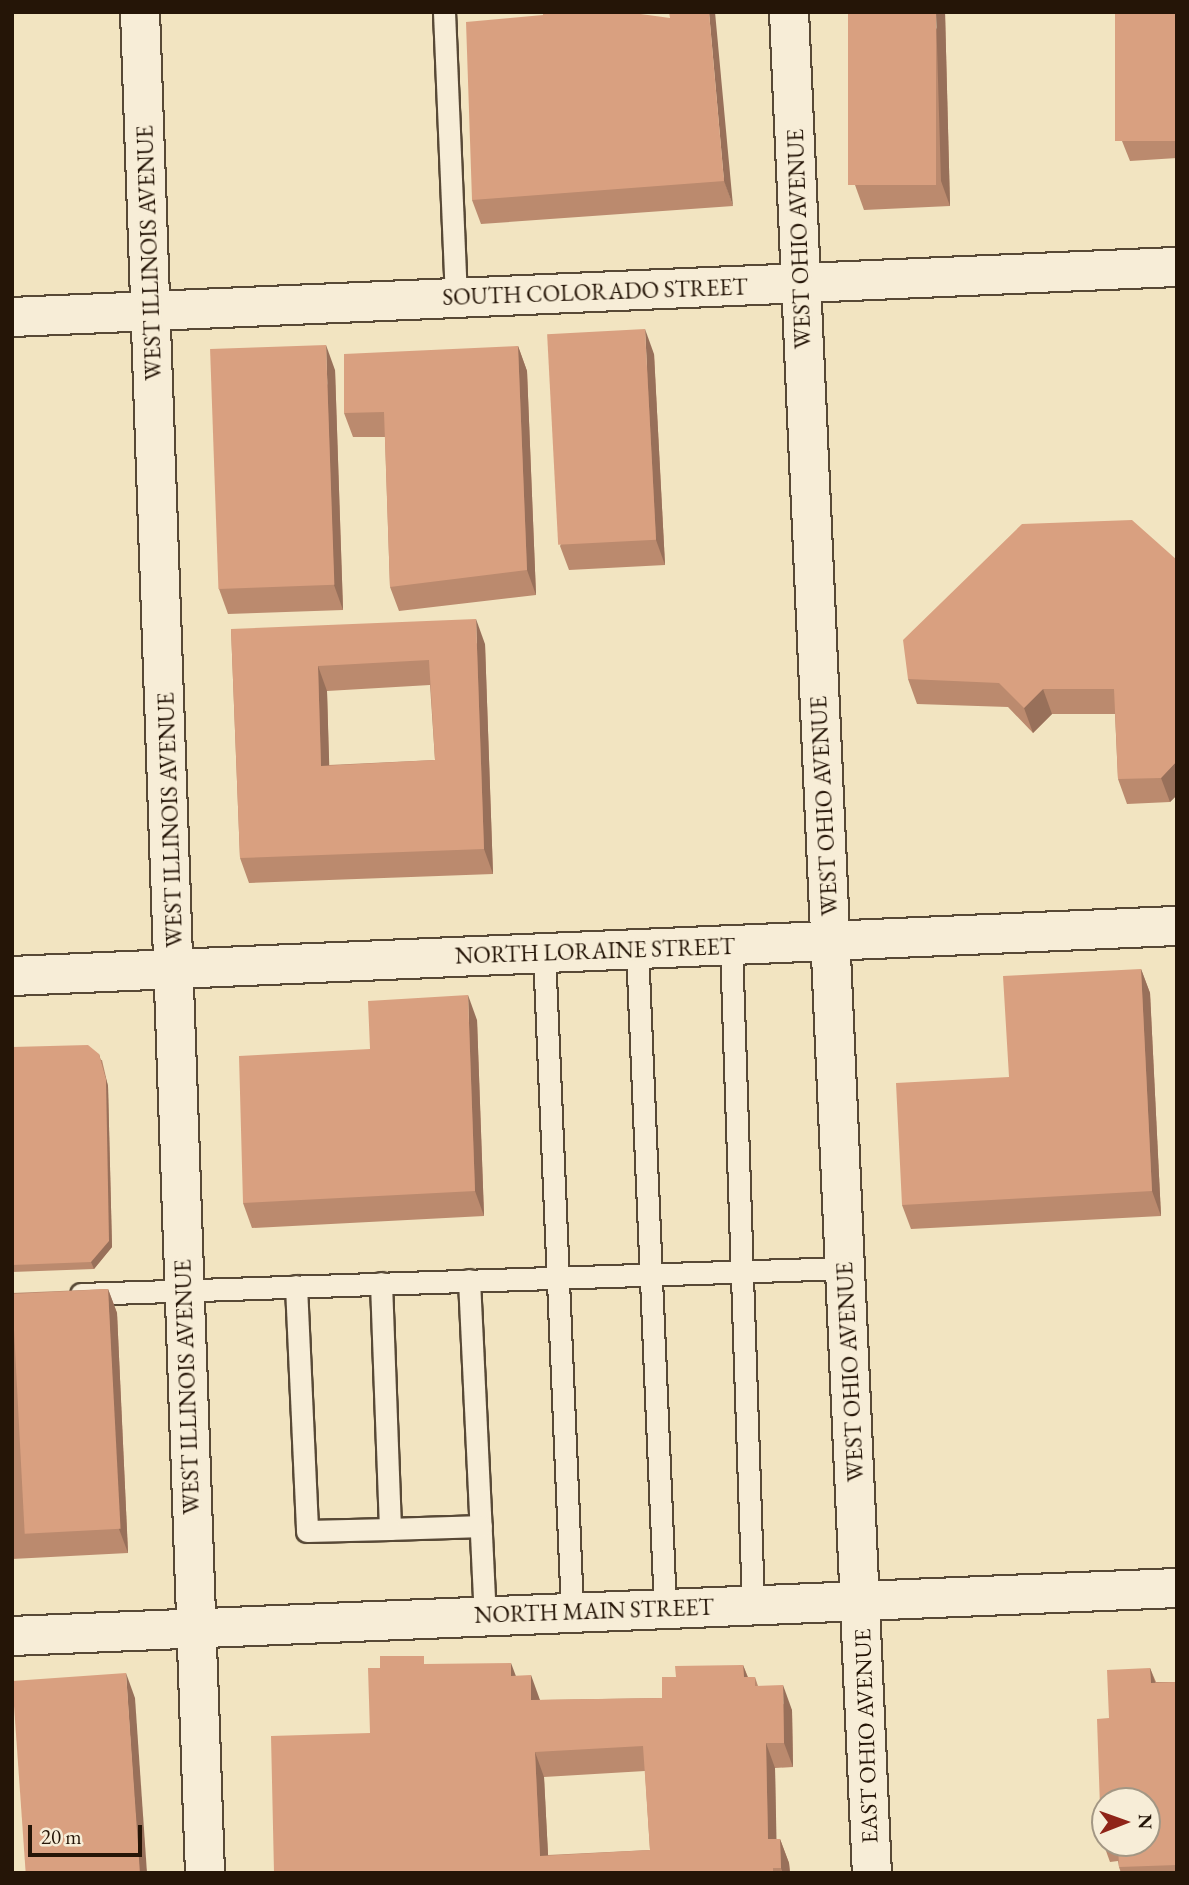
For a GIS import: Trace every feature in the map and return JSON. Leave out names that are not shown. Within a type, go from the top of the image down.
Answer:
[{"type":"street","name":"WEST ILLINOIS AVENUE","points":[[140,12],[176,969],[194,1628],[205,1873]]},
{"type":"street","name":"WEST OHIO AVENUE","points":[[789,12],[860,1600]]},
{"type":"street","name":"SOUTH COLORADO STREET","points":[[12,317],[1177,267]]},
{"type":"street","name":"NORTH LORAINE STREET","points":[[12,976],[1177,926]]},
{"type":"street","name":"NORTH MAIN STREET","points":[[12,1636],[1177,1588]]},
{"type":"street","name":"EAST OHIO AVENUE","points":[[860,1600],[872,1873]]},
{"type":"lane","points":[[444,12],[456,298]]},
{"type":"lane","points":[[731,946],[745,1271],[753,1604]]},
{"type":"lane","points":[[637,949],[665,1608]]},
{"type":"lane","points":[[544,953],[572,1611]]},
{"type":"lane","points":[[52,1296],[185,1289],[845,1268]]},
{"type":"lane","points":[[469,1280],[485,1615]]},
{"type":"lane","points":[[381,1283],[390,1529]]},
{"type":"lane","points":[[296,1286],[307,1531],[481,1526]]},
{"type":"building","points":[[543,12],[626,12],[670,18],[669,12],[709,12],[724,181],[472,200],[466,22],[543,15]]},
{"type":"building","points":[[848,12],[936,12],[936,185],[848,185]]},
{"type":"building","points":[[1115,12],[1177,12],[1177,141],[1115,141]]},
{"type":"building","points":[[645,329],[656,540],[558,545],[547,334]]},
{"type":"building","points":[[326,345],[334,585],[218,589],[210,349]]},
{"type":"building","points":[[518,346],[527,570],[390,587],[384,412],[344,413],[344,354]]},
{"type":"building","points":[[1132,520],[1177,560],[1177,761],[1161,778],[1118,779],[1114,689],[1043,689],[1024,708],[999,683],[908,679],[903,640],[1022,524]]},
{"type":"building","points":[[476,619],[484,849],[240,858],[231,629]],"holes":[[[429,660],[435,760],[321,766],[318,666]]]},
{"type":"building","points":[[1141,969],[1152,1191],[902,1205],[896,1083],[1009,1077],[1003,976]]},
{"type":"building","points":[[468,995],[475,1191],[243,1203],[239,1056],[370,1049],[368,1001]]},
{"type":"building","points":[[88,1045],[99,1054],[106,1079],[109,1241],[91,1262],[12,1265],[12,1047]]},
{"type":"building","points":[[108,1289],[121,1529],[25,1534],[12,1294]]},
{"type":"building","points":[[380,1656],[424,1656],[424,1664],[511,1663],[511,1676],[531,1675],[531,1700],[662,1698],[662,1677],[676,1677],[675,1666],[743,1665],[744,1677],[755,1677],[755,1686],[783,1685],[784,1743],[766,1743],[768,1839],[780,1839],[781,1868],[773,1868],[773,1873],[274,1873],[271,1736],[370,1733],[368,1668],[380,1668]],"holes":[[[643,1746],[650,1850],[540,1856],[535,1752]]]},
{"type":"building","points":[[1150,1668],[1151,1683],[1177,1682],[1177,1865],[1119,1867],[1119,1857],[1161,1857],[1161,1787],[1099,1787],[1097,1719],[1109,1718],[1107,1670]]},
{"type":"building","points":[[126,1673],[140,1873],[26,1873],[12,1681]]}]
